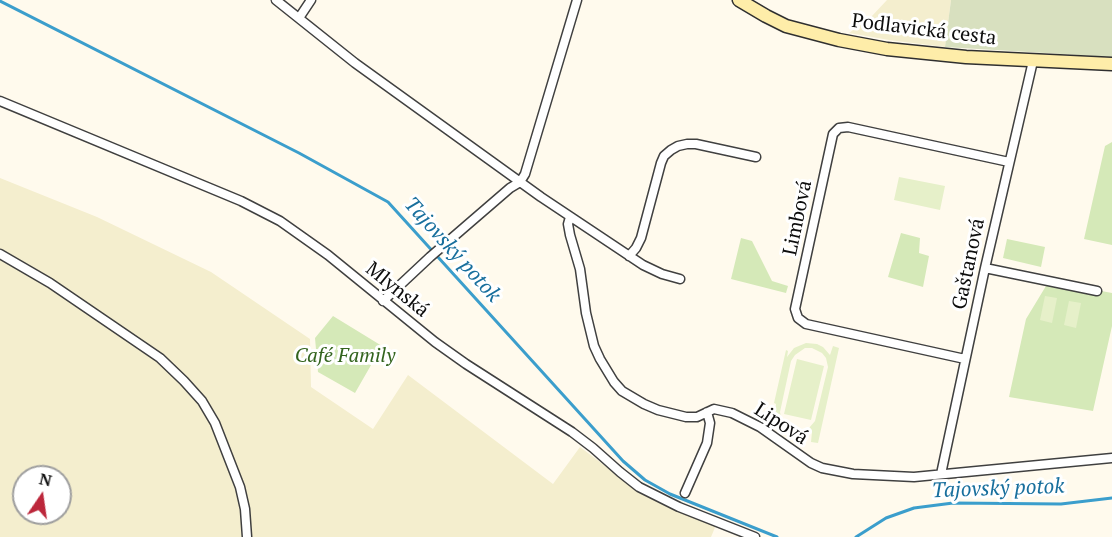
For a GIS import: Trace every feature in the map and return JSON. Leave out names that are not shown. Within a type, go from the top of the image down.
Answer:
[{"type":"main road","name":"Podlavická cesta","points":[[739,0],[786,26],[839,40],[887,49],[1033,61],[1112,64]]},
{"type":"street","points":[[276,0],[355,63],[570,217],[651,270],[680,279]]},
{"type":"street","points":[[299,18],[311,0]]},
{"type":"street","points":[[383,301],[430,257],[520,182],[525,174],[577,0]]},
{"type":"street","name":"Gaštanová","points":[[941,474],[985,268],[1033,61]]},
{"type":"street","name":"Mlynská","points":[[0,101],[261,211],[295,231],[328,255],[410,323],[466,364],[572,432],[639,487],[679,507],[755,537]]},
{"type":"street","name":"Limbová","points":[[965,359],[806,324],[798,318],[795,309],[833,134],[839,128],[848,127],[1009,162]]},
{"type":"street","points":[[629,256],[641,238],[661,163],[664,156],[671,150],[678,146],[696,144],[756,157]]},
{"type":"street","name":"Lipová","points":[[570,217],[568,224],[580,269],[590,332],[600,359],[622,391],[658,410],[686,417],[697,417],[714,409],[722,410],[760,427],[801,457],[822,468],[853,474],[914,477],[1112,458]]},
{"type":"street","points":[[0,254],[50,283],[160,358],[196,394],[215,423],[236,477],[245,509],[247,537]]},
{"type":"street","points":[[985,268],[1097,291]]},
{"type":"street","points":[[685,493],[707,443],[710,423],[707,412]]},
{"type":"shaded area","points":[[887,0],[951,0],[945,47],[849,33],[871,17]]},
{"type":"shaded area","points":[[0,178],[97,217],[211,272],[310,339],[311,387],[373,429],[408,375],[553,484],[580,447],[633,487],[716,525],[711,537],[0,537]]},
{"type":"green space","points":[[951,0],[1112,0],[1112,57],[945,47]]},
{"type":"green space","points":[[1112,142],[1112,245],[1084,239],[1105,146]]},
{"type":"green space","points":[[899,177],[945,186],[940,210],[894,200]]},
{"type":"green space","points":[[901,233],[920,238],[919,253],[929,256],[923,287],[888,277]]},
{"type":"green space","points":[[741,238],[752,241],[772,281],[788,286],[786,293],[731,279]]},
{"type":"green space","points":[[1007,239],[1045,247],[1041,267],[1003,258]]},
{"type":"green space","points":[[1049,281],[1112,293],[1112,326],[1093,411],[1009,397],[1026,319]]},
{"type":"green space","points":[[1045,296],[1057,298],[1052,323],[1040,320]]},
{"type":"green space","points":[[1069,301],[1081,303],[1076,328],[1064,325]]},
{"type":"green space","name":"Café Family","points":[[333,316],[382,346],[355,393],[318,372],[315,338]]},
{"type":"green space","points":[[806,343],[817,344],[830,355],[833,346],[839,348],[818,443],[811,442],[812,432],[801,436],[787,434],[775,417],[776,404],[774,403],[786,350],[788,351],[787,357],[794,348]],"holes":[[[805,348],[812,348],[822,353],[828,367],[815,421],[809,428],[795,431],[785,425],[780,412],[791,361]]]},
{"type":"green space","points":[[797,359],[824,366],[811,420],[784,414]]},
{"type":"waterway","name":"Tajovský potok","points":[[0,1],[299,153],[388,202],[623,461],[645,480],[670,494],[777,537]]},
{"type":"waterway","name":"Tajovský potok","points":[[856,537],[886,518],[914,508],[953,503],[1061,504],[1112,498]]}]
